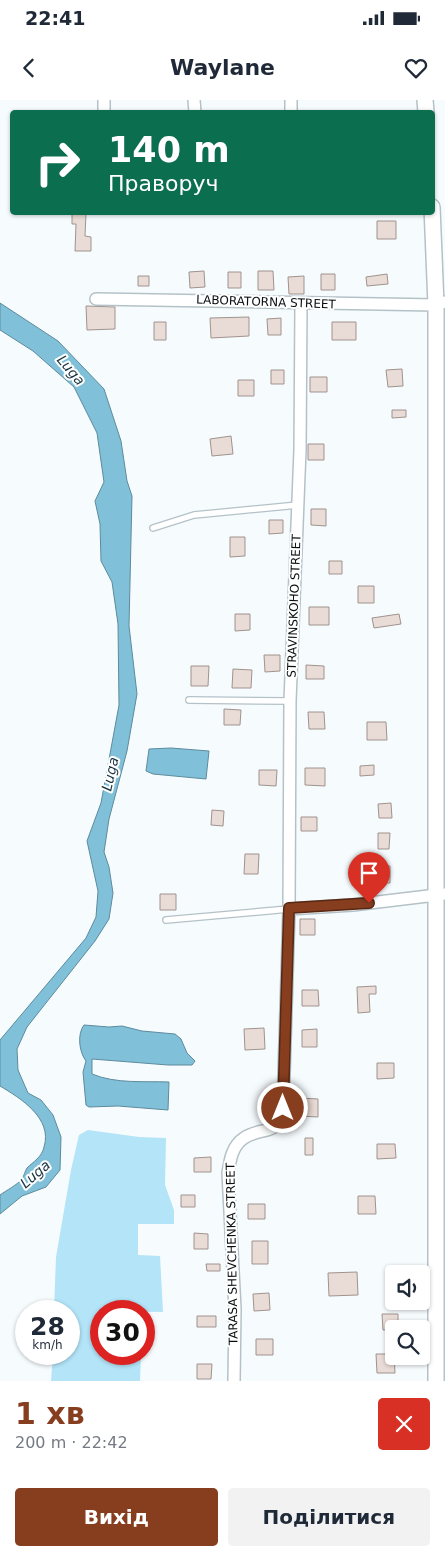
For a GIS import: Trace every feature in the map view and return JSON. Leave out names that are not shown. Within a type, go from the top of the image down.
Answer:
[{"type":"main road","points":[[433,215],[441,304],[440,894],[436,1381]]},
{"type":"street","name":"LABORATORNA STREET","points":[[96,299],[204,300],[301,304],[441,304]]},
{"type":"street","name":"STRAVINSKOHO STREET","points":[[289,913],[290,701],[300,450],[301,304]]},
{"type":"street","points":[[289,913],[440,894]]},
{"type":"street","name":"TARASA SHEVCHENKA STREET","points":[[234,1381],[235,1309],[228,1173],[230,1158],[236,1146],[243,1138],[267,1131],[277,1126],[282,1119],[289,913]]},
{"type":"lane","points":[[153,528],[194,515],[298,505]]},
{"type":"lane","points":[[189,700],[290,701]]},
{"type":"lane","points":[[166,920],[272,912],[289,913]]},
{"type":"shaded area","points":[[88,1130],[139,1137],[166,1138],[165,1185],[174,1210],[174,1224],[138,1224],[138,1255],[160,1256],[163,1312],[155,1312],[155,1300],[90,1300],[90,1365],[141,1365],[140,1381],[51,1381],[52,1365],[80,1365],[80,1300],[54,1300],[56,1257],[79,1135]]},
{"type":"water","name":"Luga","points":[[0,303],[58,341],[104,389],[121,441],[127,481],[132,496],[129,626],[137,694],[127,751],[109,819],[104,852],[109,867],[113,893],[109,919],[95,941],[27,1027],[17,1049],[18,1070],[28,1093],[41,1100],[53,1115],[61,1137],[60,1170],[46,1187],[22,1196],[0,1214],[0,1195],[22,1179],[27,1168],[41,1154],[46,1137],[44,1127],[33,1110],[0,1086],[0,1040],[86,938],[96,917],[98,891],[87,841],[101,803],[119,705],[118,624],[112,582],[101,561],[100,524],[95,501],[104,482],[97,433],[74,387],[33,351],[0,330]]},
{"type":"water","points":[[171,748],[209,751],[206,779],[153,774],[146,771],[149,749]]},
{"type":"water","points":[[84,1025],[122,1026],[142,1031],[175,1034],[181,1039],[187,1053],[195,1061],[192,1065],[92,1059],[92,1074],[101,1077],[130,1081],[169,1082],[168,1110],[118,1106],[89,1107],[86,1105],[83,1072],[86,1061],[80,1043],[80,1033]]},
{"type":"building","points":[[72,215],[86,215],[85,236],[91,237],[91,251],[75,251],[76,224],[72,224]]},
{"type":"building","points":[[377,221],[396,221],[396,239],[377,239]]},
{"type":"building","points":[[204,271],[205,287],[190,288],[189,272]]},
{"type":"building","points":[[258,271],[273,271],[274,290],[258,290]]},
{"type":"building","points":[[228,272],[241,272],[241,288],[228,288]]},
{"type":"building","points":[[321,274],[335,274],[335,290],[321,290]]},
{"type":"building","points":[[387,274],[388,284],[367,286],[366,277]]},
{"type":"building","points":[[138,276],[149,276],[149,286],[138,286]]},
{"type":"building","points":[[304,276],[304,294],[289,294],[288,277]]},
{"type":"building","points":[[86,306],[115,307],[115,329],[87,330]]},
{"type":"building","points":[[249,317],[249,336],[211,338],[210,318]]},
{"type":"building","points":[[281,318],[281,335],[268,335],[267,319]]},
{"type":"building","points":[[154,322],[166,322],[166,340],[154,340]]},
{"type":"building","points":[[332,322],[356,322],[356,340],[332,340]]},
{"type":"building","points":[[402,369],[403,386],[388,387],[386,370]]},
{"type":"building","points":[[271,370],[284,370],[284,384],[271,384]]},
{"type":"building","points":[[310,377],[327,377],[327,392],[310,392]]},
{"type":"building","points":[[238,380],[254,380],[254,396],[238,396]]},
{"type":"building","points":[[392,410],[406,410],[406,417],[392,418]]},
{"type":"building","points":[[231,436],[233,454],[212,456],[210,439]]},
{"type":"building","points":[[308,444],[324,444],[324,460],[308,460]]},
{"type":"building","points":[[311,509],[326,509],[326,526],[311,525]]},
{"type":"building","points":[[269,520],[283,520],[283,533],[269,534]]},
{"type":"building","points":[[230,537],[245,537],[245,556],[230,557]]},
{"type":"building","points":[[329,561],[342,561],[342,574],[329,574]]},
{"type":"building","points":[[358,586],[374,586],[374,603],[358,603]]},
{"type":"building","points":[[309,607],[329,607],[329,625],[309,625]]},
{"type":"building","points":[[235,614],[250,614],[250,630],[235,631]]},
{"type":"building","points":[[399,614],[401,624],[374,628],[372,618]]},
{"type":"building","points":[[264,655],[280,655],[280,671],[265,672]]},
{"type":"building","points":[[306,665],[324,666],[324,679],[306,679]]},
{"type":"building","points":[[191,666],[209,666],[208,686],[191,686]]},
{"type":"building","points":[[233,669],[252,670],[251,688],[232,688]]},
{"type":"building","points":[[224,709],[241,710],[240,725],[224,725]]},
{"type":"building","points":[[308,712],[324,712],[325,729],[309,729]]},
{"type":"building","points":[[367,722],[386,722],[387,740],[367,740]]},
{"type":"building","points":[[374,765],[374,775],[360,776],[360,766]]},
{"type":"building","points":[[305,768],[325,768],[325,786],[305,785]]},
{"type":"building","points":[[259,770],[277,770],[276,786],[259,785]]},
{"type":"building","points":[[391,803],[392,818],[379,818],[378,804]]},
{"type":"building","points":[[212,810],[224,811],[223,826],[211,825]]},
{"type":"building","points":[[301,817],[317,817],[317,831],[301,831]]},
{"type":"building","points":[[378,833],[390,833],[389,849],[378,849]]},
{"type":"building","points":[[245,854],[259,854],[258,874],[244,874]]},
{"type":"building","points":[[374,866],[390,866],[390,883],[374,883]]},
{"type":"building","points":[[160,894],[176,894],[176,910],[160,910]]},
{"type":"building","points":[[300,919],[315,919],[315,935],[300,935]]},
{"type":"building","points":[[376,986],[376,994],[369,994],[370,1012],[358,1013],[357,987]]},
{"type":"building","points":[[302,990],[318,990],[319,1006],[302,1006]]},
{"type":"building","points":[[264,1028],[265,1049],[245,1050],[244,1029]]},
{"type":"building","points":[[317,1029],[317,1047],[302,1047],[302,1030]]},
{"type":"building","points":[[377,1063],[394,1063],[394,1078],[377,1079]]},
{"type":"building","points":[[300,1098],[318,1099],[318,1117],[299,1116]]},
{"type":"building","points":[[305,1138],[313,1138],[313,1155],[305,1155]]},
{"type":"building","points":[[377,1144],[395,1144],[396,1158],[377,1159]]},
{"type":"building","points":[[211,1157],[211,1172],[194,1172],[194,1158]]},
{"type":"building","points":[[181,1195],[195,1195],[195,1207],[181,1207]]},
{"type":"building","points":[[358,1196],[375,1196],[376,1214],[358,1214]]},
{"type":"building","points":[[248,1204],[265,1204],[265,1219],[248,1219]]},
{"type":"building","points":[[194,1233],[208,1234],[208,1249],[194,1249]]},
{"type":"building","points":[[252,1241],[268,1241],[268,1264],[252,1264]]},
{"type":"building","points":[[206,1264],[220,1264],[220,1271],[207,1271]]},
{"type":"building","points":[[357,1272],[358,1295],[329,1296],[328,1273]]},
{"type":"building","points":[[269,1293],[270,1310],[254,1311],[253,1294]]},
{"type":"building","points":[[382,1314],[398,1314],[398,1320],[385,1320],[385,1330],[383,1330]]},
{"type":"building","points":[[197,1316],[216,1316],[216,1327],[197,1327]]},
{"type":"building","points":[[256,1339],[273,1339],[273,1355],[256,1355]]},
{"type":"building","points":[[376,1354],[385,1354],[385,1365],[395,1365],[395,1373],[377,1373]]},
{"type":"building","points":[[197,1364],[212,1364],[211,1379],[197,1379]]},
{"type":"route","points":[[283,1108],[289,908],[369,903]]}]
